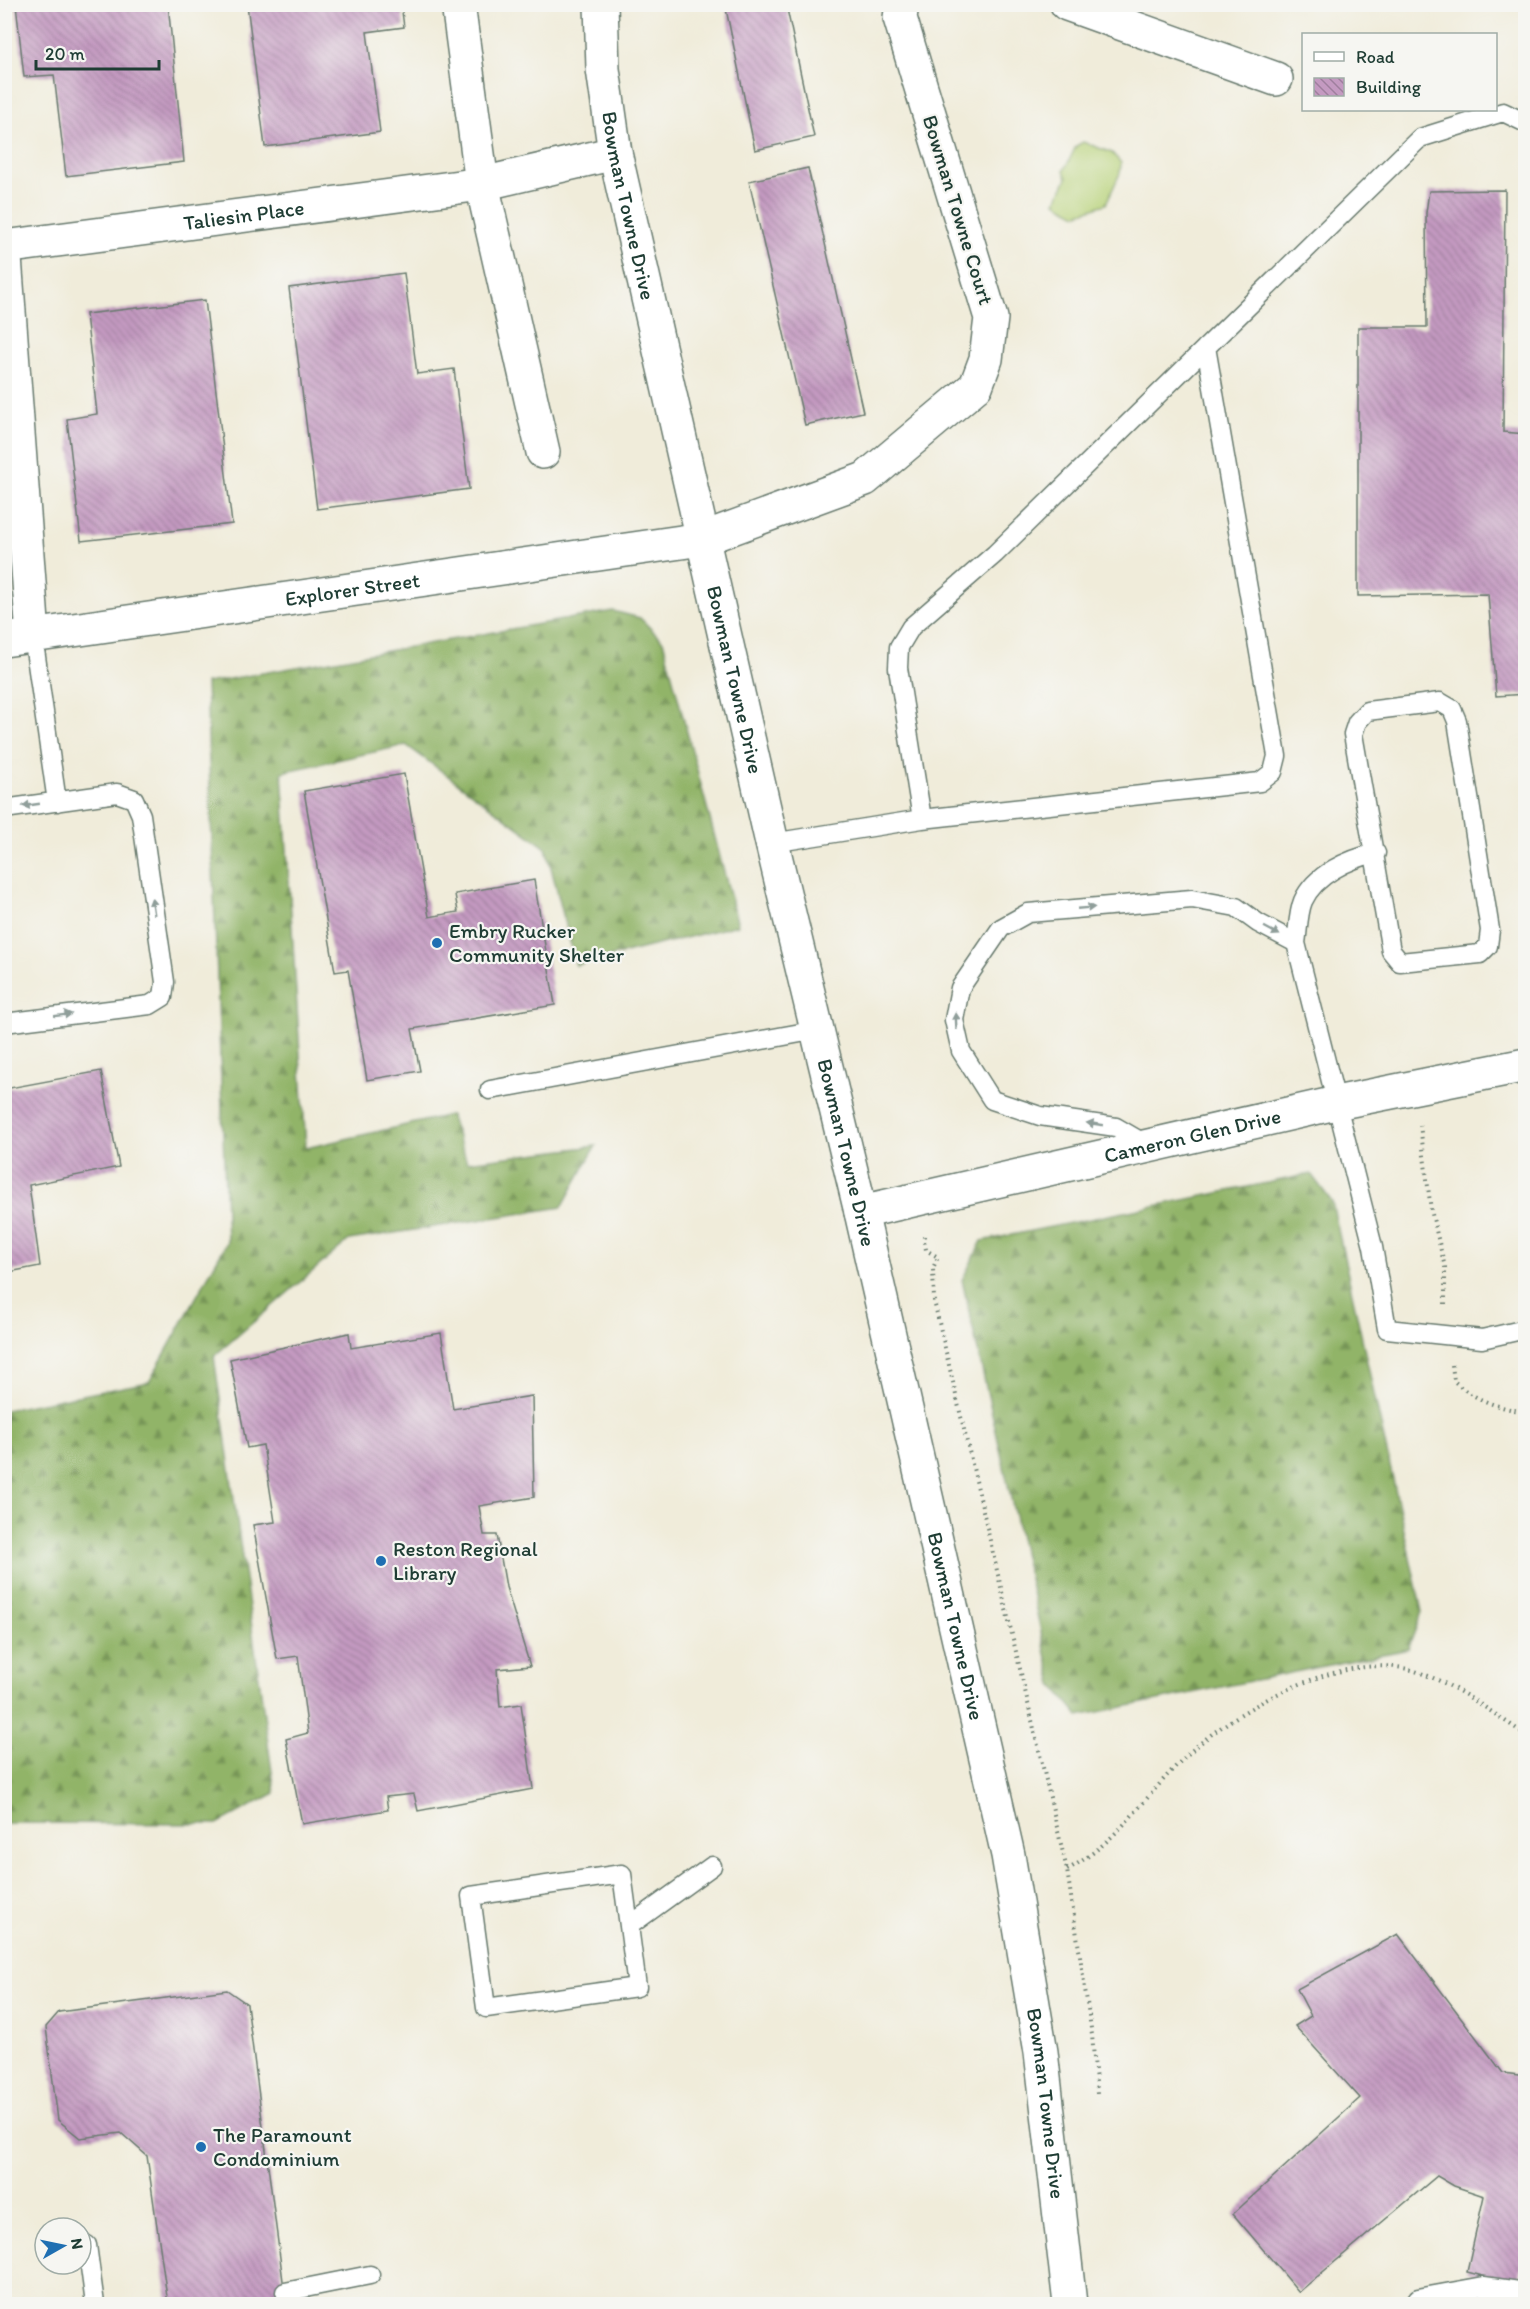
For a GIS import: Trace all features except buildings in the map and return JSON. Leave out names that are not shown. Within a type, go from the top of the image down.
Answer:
[{"type":"street","points":[[458,4],[482,184],[543,452]]},
{"type":"street","name":"Bowman Towne Drive","points":[[601,4],[603,69],[615,153],[772,843],[861,1212],[1008,1855],[1041,2052],[1070,2304]]},
{"type":"street","name":"Bowman Towne Court","points":[[702,539],[865,479],[976,386],[986,359],[991,318],[900,18],[902,4]]},
{"type":"street","points":[[1067,4],[1276,78]]},
{"type":"street","name":"Taliesin Place","points":[[19,638],[5,246],[482,184],[615,153]]},
{"type":"street","name":"Explorer Street","points":[[19,638],[702,539]]},
{"type":"street","name":"Cameron Glen Drive","points":[[861,1212],[1336,1102],[1526,1065]]},
{"type":"lane","points":[[922,819],[898,668],[899,647],[911,627],[995,554],[1420,138],[1503,112],[1526,123]]},
{"type":"lane","points":[[772,843],[922,819],[1260,782],[1273,772],[1277,756],[1206,347]]},
{"type":"lane","points":[[19,638],[57,802]]},
{"type":"lane","points":[[1440,702],[1452,709],[1456,721],[1490,930],[1488,946],[1480,954],[1400,962],[1391,951],[1376,853],[1353,734],[1357,722],[1367,711],[1440,702]]},
{"type":"lane","points":[[4,809],[117,794],[134,800],[141,814],[165,982],[163,997],[150,1005],[4,1023]]},
{"type":"lane","points":[[1376,853],[1359,856],[1325,874],[1304,901],[1296,943],[1373,1247],[1387,1329],[1482,1339],[1526,1329]]},
{"type":"lane","points":[[1148,1146],[1116,1127],[1040,1116],[992,1100],[961,1051],[954,1020],[960,988],[1001,928],[1028,913],[1192,899],[1236,907],[1258,923],[1296,943]]},
{"type":"lane","points":[[490,1090],[817,1030]]},
{"type":"lane","points":[[629,1926],[712,1866]]},
{"type":"lane","points":[[622,1874],[629,1926],[637,1987],[486,2008],[471,1896],[622,1874]]},
{"type":"lane","points":[[285,2292],[370,2275]]},
{"type":"lane","points":[[91,2276],[94,2304]]},
{"type":"lane","points":[[1414,2304],[1418,2298],[1484,2286],[1526,2292]]},
{"type":"path","points":[[1414,1086],[1431,1210],[1445,1267],[1446,1335],[1454,1382],[1479,1399],[1526,1412]]},
{"type":"path","points":[[919,1198],[926,1250],[939,1257],[933,1268],[934,1301],[1067,1870],[1092,2035],[1097,2094]]},
{"type":"path","points":[[1067,1870],[1108,1843],[1178,1763],[1206,1738],[1239,1716],[1323,1675],[1352,1668],[1387,1667],[1414,1671],[1441,1682],[1526,1735]]},
{"type":"green space","points":[[1083,142],[1112,153],[1121,163],[1120,173],[1106,204],[1076,214],[1056,202],[1067,178],[1064,171],[1076,146]]},
{"type":"green space","points":[[613,611],[640,618],[663,641],[738,925],[576,965],[546,848],[406,745],[282,772],[306,1148],[450,1115],[467,1162],[596,1146],[562,1207],[349,1240],[214,1356],[275,1793],[217,1824],[5,1823],[5,1410],[149,1382],[227,1242],[206,683]]},
{"type":"green space","points":[[1311,1174],[1332,1202],[1422,1612],[1408,1649],[1079,1716],[1053,1685],[962,1280],[982,1241]]},
{"type":"place","name":"Embry Rucker Community Shelter","points":[[437,943]]},
{"type":"place","name":"Reston Regional Library","points":[[381,1561]]},
{"type":"place","name":"The Paramount Condominium","points":[[201,2147]]}]
